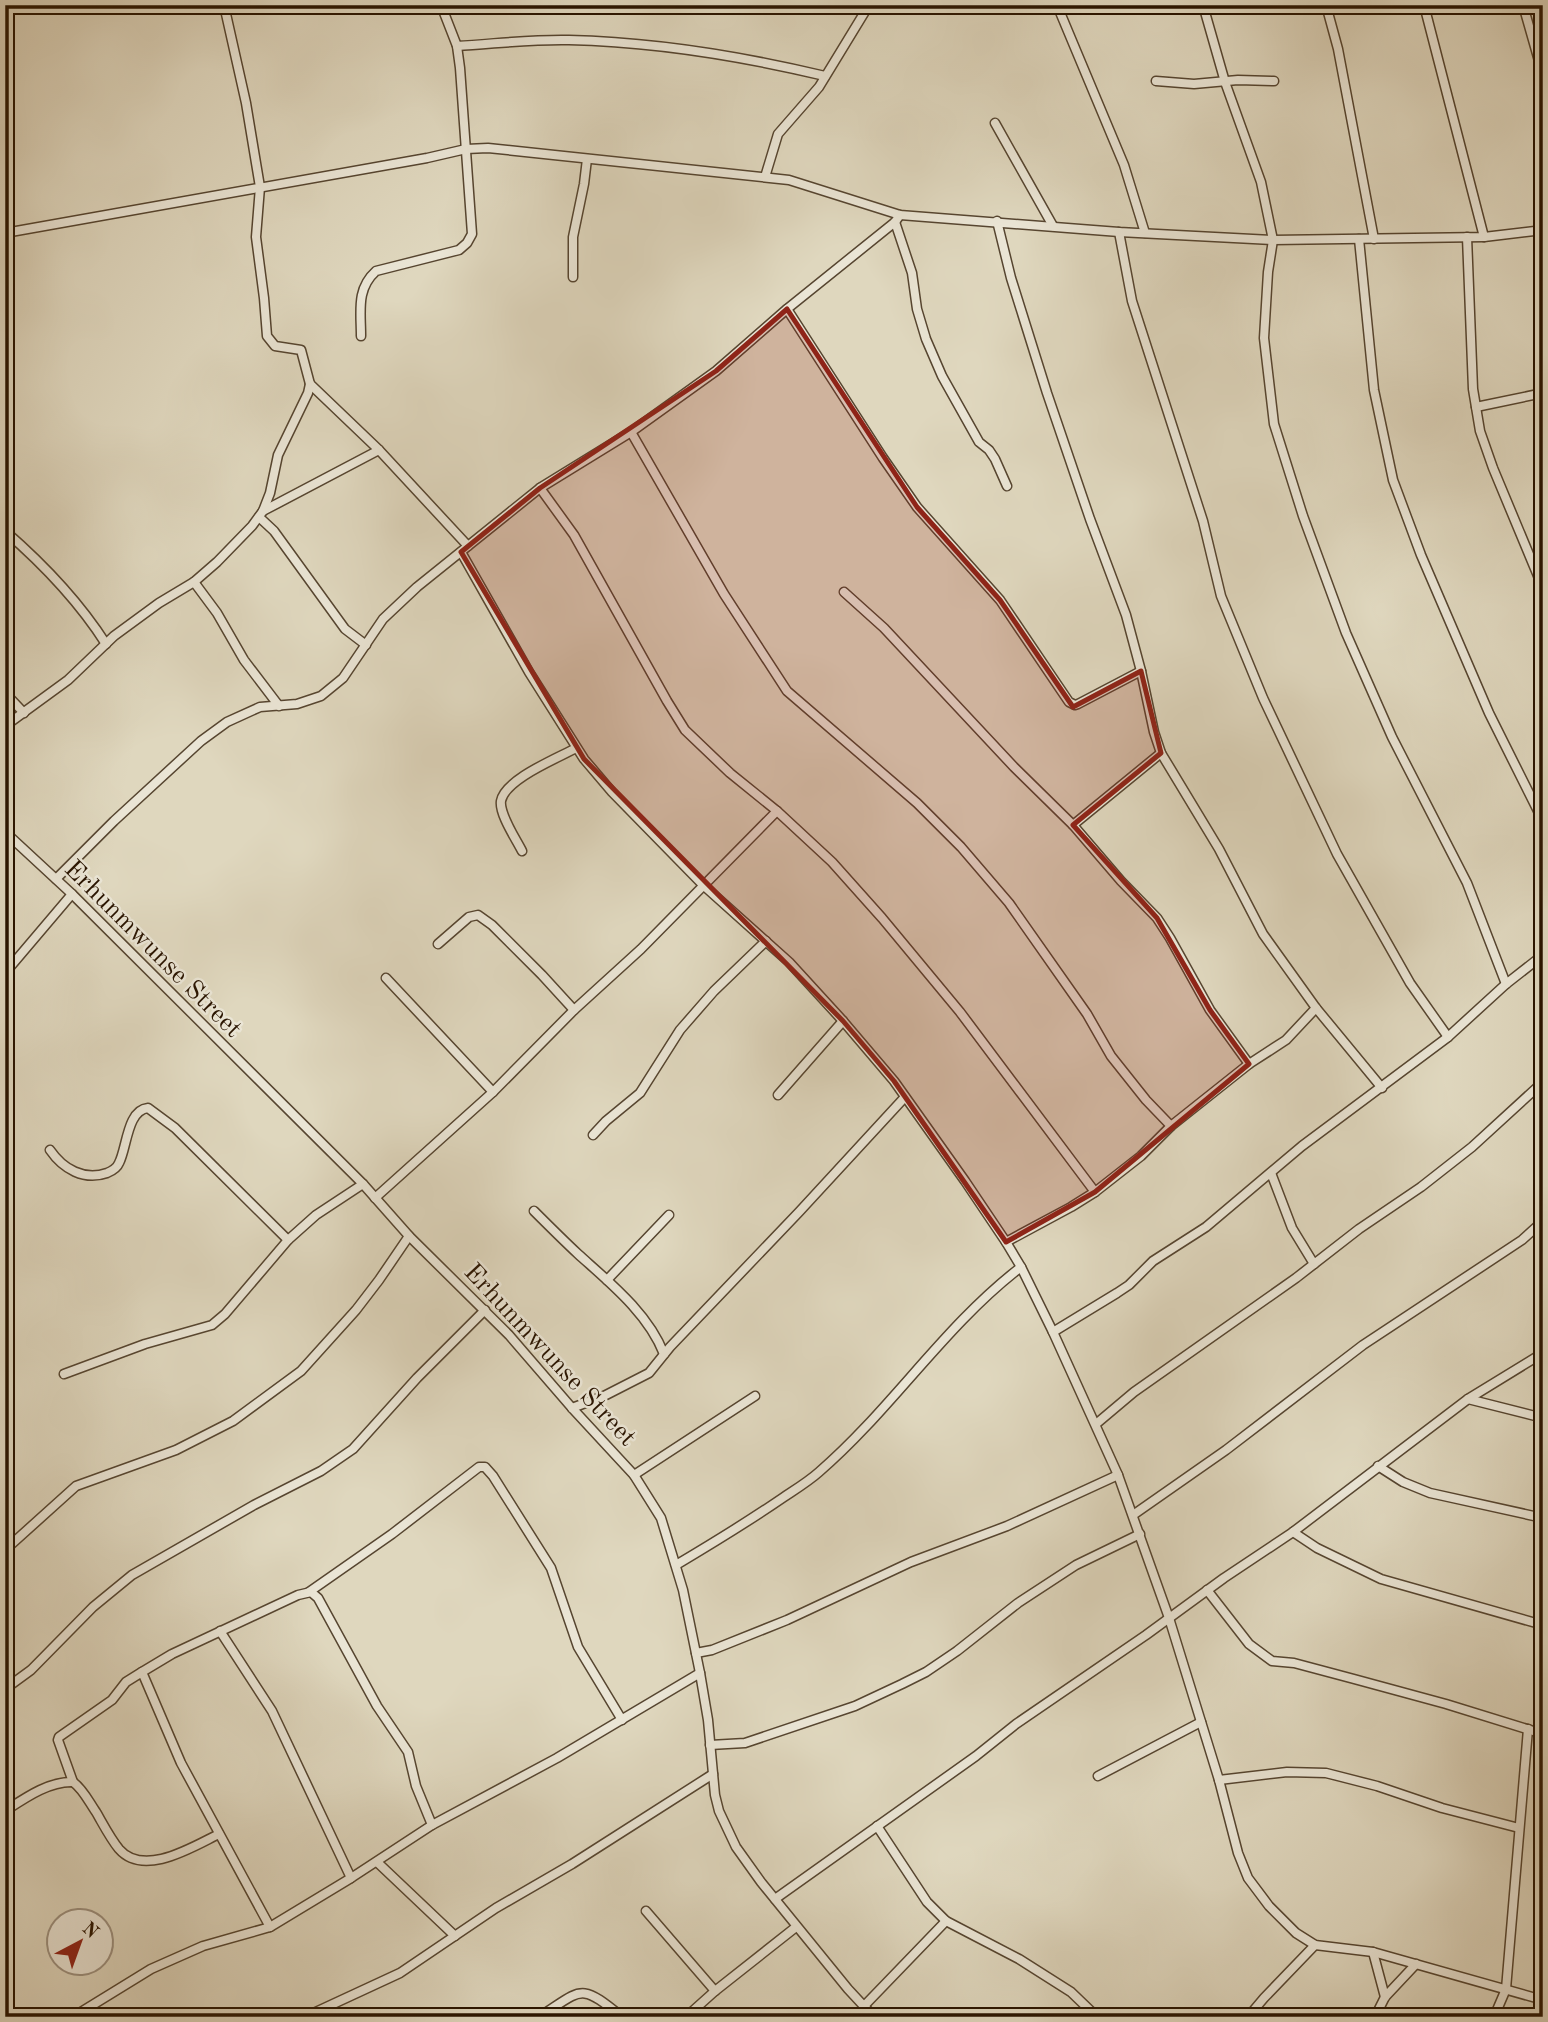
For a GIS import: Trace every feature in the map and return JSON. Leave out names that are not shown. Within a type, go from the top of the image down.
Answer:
[{"type":"street","points":[[5,726],[68,680],[106,643],[159,603],[194,582],[252,526],[261,514],[270,493],[278,455],[308,394],[310,384],[301,350],[275,346],[267,336],[256,237],[260,187],[246,103],[224,5]]},
{"type":"street","points":[[361,336],[361,296],[364,285],[376,271],[459,250],[467,243],[471,234],[457,46],[441,5]]},
{"type":"street","points":[[765,177],[778,134],[819,87],[869,5]]},
{"type":"street","points":[[1057,5],[1124,165],[1145,233]]},
{"type":"street","points":[[1203,5],[1225,82],[1261,182],[1273,240],[1264,338],[1274,424],[1303,516],[1346,633],[1392,737],[1467,883],[1506,984]]},
{"type":"street","points":[[1326,5],[1338,49],[1374,239]]},
{"type":"street","points":[[1424,5],[1484,237]]},
{"type":"street","points":[[1523,5],[1539,47],[1543,75]]},
{"type":"street","points":[[457,46],[569,40],[664,47],[753,59],[825,76]]},
{"type":"street","points":[[1156,80],[1194,84],[1273,81]]},
{"type":"street","points":[[996,123],[1053,226]]},
{"type":"street","points":[[5,233],[466,149],[488,148],[789,180],[898,218],[997,221],[1119,232],[1273,240],[1484,237],[1543,230]]},
{"type":"street","points":[[573,277],[573,237],[587,159]]},
{"type":"street","points":[[56,880],[114,821],[201,741],[227,722],[260,707],[297,704],[321,696],[342,678],[383,619],[417,587],[540,488],[631,432],[716,371],[898,218]]},
{"type":"street","points":[[898,218],[926,340],[942,376],[979,442],[995,459],[1007,486]]},
{"type":"street","points":[[997,221],[1011,278],[1047,393],[1126,615],[1161,753],[1220,849],[1263,934],[1316,1008],[1382,1088]]},
{"type":"street","points":[[1119,232],[1132,301],[1203,521],[1221,596],[1263,698],[1337,854],[1410,983],[1448,1037]]},
{"type":"street","points":[[1468,237],[1472,363],[1480,431],[1543,588]]},
{"type":"street","points":[[1359,239],[1374,390],[1393,480],[1421,555],[1489,713],[1543,821]]},
{"type":"street","points":[[787,309],[917,507],[1000,600],[1069,702],[1078,704],[1141,671]]},
{"type":"street","points":[[310,384],[379,450],[464,549],[529,672],[576,748],[612,792],[703,885],[789,962],[843,1021],[905,1097],[1006,1242],[1053,1332],[1118,1475],[1169,1618],[1219,1780],[1238,1853],[1248,1878],[1269,1906],[1296,1933],[1315,1945],[1373,1952],[1543,2000]]},
{"type":"street","points":[[1476,407],[1543,393]]},
{"type":"street","points":[[631,432],[724,594],[787,691],[916,803],[961,847],[1009,903],[1087,1014],[1111,1056],[1171,1126]]},
{"type":"street","points":[[261,514],[379,450]]},
{"type":"street","points":[[540,488],[574,535],[685,730],[832,863],[882,918],[960,1012],[1095,1192]]},
{"type":"street","points":[[261,514],[345,629],[366,645]]},
{"type":"street","points":[[5,531],[42,563],[89,618],[106,643]]},
{"type":"street","points":[[194,582],[217,613],[244,660],[279,706]]},
{"type":"street","points":[[844,592],[884,628],[1014,767],[1073,825],[1157,918],[1210,1010],[1249,1064]]},
{"type":"street","points":[[5,693],[24,713]]},
{"type":"street","points":[[522,851],[504,814],[501,802],[506,790],[524,776],[576,748]]},
{"type":"street","points":[[1073,825],[1161,753]]},
{"type":"street","points":[[375,1198],[493,1092],[574,1010],[641,949],[777,811]]},
{"type":"street","name":"Erhunmwunse Street","points":[[5,832],[72,894],[363,1184],[409,1236],[509,1335],[634,1475],[661,1518],[676,1565],[700,1673],[719,1811],[736,1847],[796,1927],[874,2017]]},
{"type":"street","points":[[5,973],[72,894]]},
{"type":"street","points":[[438,944],[470,917],[478,915],[492,925],[574,1010]]},
{"type":"street","points":[[593,1135],[640,1093],[680,1030],[714,991],[766,941]]},
{"type":"street","points":[[1053,1332],[1129,1284],[1153,1261],[1206,1227],[1302,1146],[1448,1037],[1506,984],[1543,955]]},
{"type":"street","points":[[386,978],[493,1092]]},
{"type":"street","points":[[1006,1242],[1095,1192],[1141,1156],[1171,1126],[1249,1064],[1286,1040],[1316,1008]]},
{"type":"street","points":[[778,1095],[843,1021]]},
{"type":"street","points":[[1096,1424],[1134,1392],[1421,1187],[1472,1147],[1543,1082]]},
{"type":"street","points":[[572,1408],[642,1378],[654,1368],[664,1354],[905,1097]]},
{"type":"street","points":[[50,1150],[62,1164],[82,1175],[94,1177],[114,1170],[120,1163],[124,1144],[137,1113],[148,1108],[174,1128],[288,1240]]},
{"type":"street","points":[[1271,1173],[1292,1228],[1314,1264]]},
{"type":"street","points":[[64,1374],[145,1344],[219,1321],[288,1240],[316,1215],[363,1184]]},
{"type":"street","points":[[534,1211],[638,1312],[660,1343],[664,1354]]},
{"type":"street","points":[[607,1280],[669,1215]]},
{"type":"street","points":[[1133,1515],[1226,1450],[1363,1345],[1522,1240],[1543,1221]]},
{"type":"street","points":[[5,1550],[76,1486],[188,1444],[233,1421],[301,1371],[379,1280],[409,1236]]},
{"type":"street","points":[[676,1565],[768,1508],[818,1473],[864,1429],[963,1317],[995,1286],[1021,1267]]},
{"type":"street","points":[[5,1689],[31,1670],[93,1606],[132,1575],[254,1505],[321,1471],[352,1449],[417,1378],[485,1310]]},
{"type":"street","points":[[775,1899],[976,1756],[1016,1724],[1293,1532],[1468,1399],[1543,1353]]},
{"type":"street","points":[[634,1475],[755,1396]]},
{"type":"street","points":[[1468,1399],[1543,1418]]},
{"type":"street","points":[[219,1834],[172,1857],[131,1858],[120,1850],[82,1790],[73,1782],[59,1737],[112,1700],[126,1682],[172,1654],[309,1592],[392,1534],[480,1467],[485,1466],[499,1485],[551,1568],[578,1647],[622,1720]]},
{"type":"street","points":[[1378,1466],[1403,1482],[1430,1493],[1543,1518]]},
{"type":"street","points":[[696,1653],[712,1650],[787,1620],[911,1562],[1007,1527],[1118,1475]]},
{"type":"street","points":[[1293,1532],[1317,1548],[1381,1579],[1543,1625]]},
{"type":"street","points":[[710,1745],[745,1743],[855,1706],[902,1684],[937,1665],[1018,1603],[1076,1564],[1140,1534]]},
{"type":"street","points":[[1207,1590],[1250,1644],[1272,1661],[1294,1663],[1446,1704],[1543,1734]]},
{"type":"street","points":[[309,1592],[318,1598],[377,1706],[408,1752],[416,1786],[432,1825]]},
{"type":"street","points":[[220,1631],[272,1711],[351,1878]]},
{"type":"street","points":[[142,1672],[181,1763],[270,1927]]},
{"type":"street","points":[[73,2017],[151,1969],[203,1946],[270,1927],[432,1825],[556,1758],[700,1673]]},
{"type":"street","points":[[1098,1776],[1201,1722]]},
{"type":"street","points":[[1494,2017],[1506,1989],[1528,1729]]},
{"type":"street","points":[[1219,1780],[1287,1772],[1326,1773],[1377,1786],[1441,1808],[1519,1828]]},
{"type":"street","points":[[305,2017],[401,1973],[496,1908],[572,1864],[713,1774]]},
{"type":"street","points":[[5,1811],[48,1786],[73,1782]]},
{"type":"street","points":[[877,1826],[928,1902],[946,1921],[1019,1959],[1071,1993],[1097,2017]]},
{"type":"street","points":[[377,1862],[455,1936]]},
{"type":"street","points":[[646,1911],[715,1991]]},
{"type":"street","points":[[864,2006],[946,1921]]},
{"type":"street","points":[[687,2017],[715,1991],[796,1927]]},
{"type":"street","points":[[1248,2017],[1315,1945]]},
{"type":"street","points":[[1373,1952],[1385,1997]]},
{"type":"street","points":[[1374,2017],[1385,1997],[1416,1964]]},
{"type":"street","points":[[539,2017],[576,1993],[584,1992],[597,1998],[622,2017]]},
{"type":"highlighted area","points":[[787,309],[917,507],[1000,600],[1073,707],[1141,671],[1161,753],[1073,825],[1157,918],[1210,1010],[1249,1064],[1095,1192],[1006,1242],[894,1081],[843,1021],[584,759],[461,552],[540,488],[716,371]]}]
